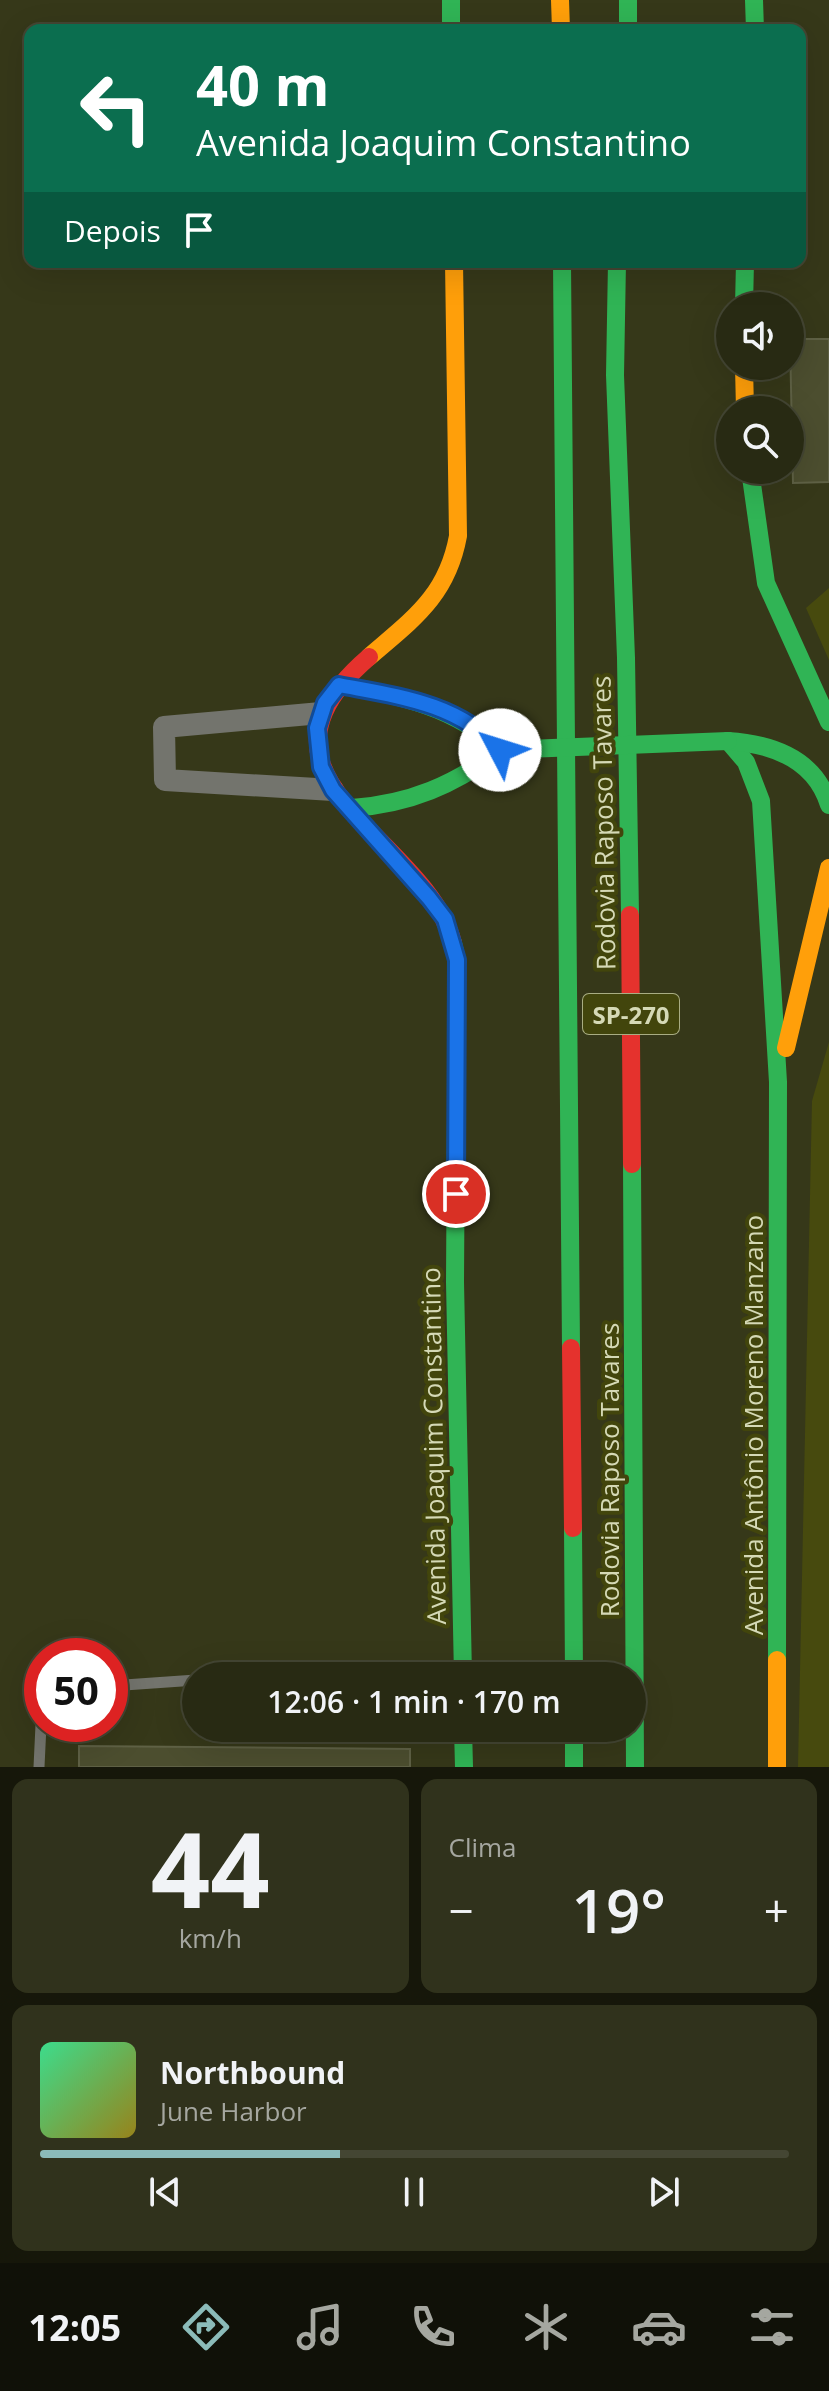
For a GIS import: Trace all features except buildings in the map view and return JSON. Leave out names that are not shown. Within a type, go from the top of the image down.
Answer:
[{"type":"main road","points":[[451,0],[451,24]]},
{"type":"main road","points":[[560,0],[561,24]]},
{"type":"main road","points":[[628,0],[628,24]]},
{"type":"main road","points":[[754,0],[755,24]]},
{"type":"main road","name":"Avenida Joaquim Constantino","points":[[454,268],[458,536],[453,567],[427,606],[339,685],[321,713],[317,754],[333,790],[352,808],[445,919],[457,960],[455,1282],[463,1662]]},
{"type":"main road","name":"Rodovia Raposo Tavares","points":[[562,268],[574,1662]]},
{"type":"main road","name":"Rodovia Raposo Tavares","points":[[617,268],[613,351],[627,665],[635,1305],[635,1767]]},
{"type":"main road","points":[[744,292],[745,268]]},
{"type":"main road","points":[[752,484],[766,583],[801,668],[829,722]]},
{"type":"main road","points":[[339,685],[432,705],[488,736],[500,750]]},
{"type":"main road","points":[[352,808],[379,807],[432,793],[476,770],[500,750],[728,741],[762,744],[793,758],[819,782],[829,805]]},
{"type":"main road","name":"Avenida Antônio Moreno Manzano","points":[[728,741],[746,762],[761,801],[778,1082],[777,1767]]},
{"type":"main road","name":"Avenida Antônio Moreno Manzano","points":[[778,1082],[829,868]]},
{"type":"main road","points":[[463,1742],[464,1767]]},
{"type":"main road","points":[[574,1742],[574,1767]]},
{"type":"street","points":[[321,713],[164,727],[165,780],[333,790]]},
{"type":"lane","points":[[128,1685],[182,1681]]},
{"type":"lane","points":[[39,1767],[40,1742]]},
{"type":"shaded area","points":[[829,588],[829,660],[806,608]]},
{"type":"shaded area","points":[[829,1042],[829,1767],[798,1767],[812,1101]]},
{"type":"traffic: fast","points":[[451,0],[451,24]]},
{"type":"traffic: fast","points":[[628,0],[628,24]]},
{"type":"traffic: fast","points":[[754,0],[755,24]]},
{"type":"traffic: fast","points":[[562,268],[571,1348]]},
{"type":"traffic: fast","points":[[617,268],[615,375],[626,658],[630,915]]},
{"type":"traffic: fast","points":[[744,292],[745,268]]},
{"type":"traffic: fast","points":[[752,484],[766,583],[829,722]]},
{"type":"traffic: fast","points":[[339,685],[404,699],[445,713],[483,735],[500,750],[466,773],[430,791],[393,802],[352,808]]},
{"type":"traffic: fast","points":[[728,741],[746,762],[761,801],[778,1082],[777,1660]]},
{"type":"traffic: fast","points":[[728,741],[776,750],[803,765],[814,776],[829,805]]},
{"type":"traffic: fast","points":[[500,750],[728,741]]},
{"type":"traffic: fast","points":[[453,943],[457,960],[455,1282],[463,1662]]},
{"type":"traffic: fast","points":[[632,1164],[635,1767]]},
{"type":"traffic: fast","points":[[573,1528],[574,1662]]},
{"type":"traffic: fast","points":[[463,1742],[464,1767]]},
{"type":"traffic: fast","points":[[574,1742],[574,1767]]},
{"type":"traffic: slow","points":[[560,0],[561,24]]},
{"type":"traffic: slow","points":[[369,657],[414,618],[437,591],[453,557],[458,536],[454,268]]},
{"type":"traffic: slow","points":[[744,380],[745,396]]},
{"type":"traffic: slow","points":[[786,1048],[829,868]]},
{"type":"traffic: slow","points":[[777,1660],[777,1767]]},
{"type":"traffic: jam","points":[[369,657],[330,700],[318,738],[325,773],[347,806],[408,870],[435,905],[453,943]]},
{"type":"traffic: jam","points":[[630,915],[632,1164]]},
{"type":"traffic: jam","points":[[571,1348],[573,1528]]},
{"type":"route","points":[[456,1194],[457,960],[453,940],[445,919],[429,898],[333,790],[317,754],[317,728],[325,703],[339,685],[405,696],[432,705],[488,736],[500,750]]}]
